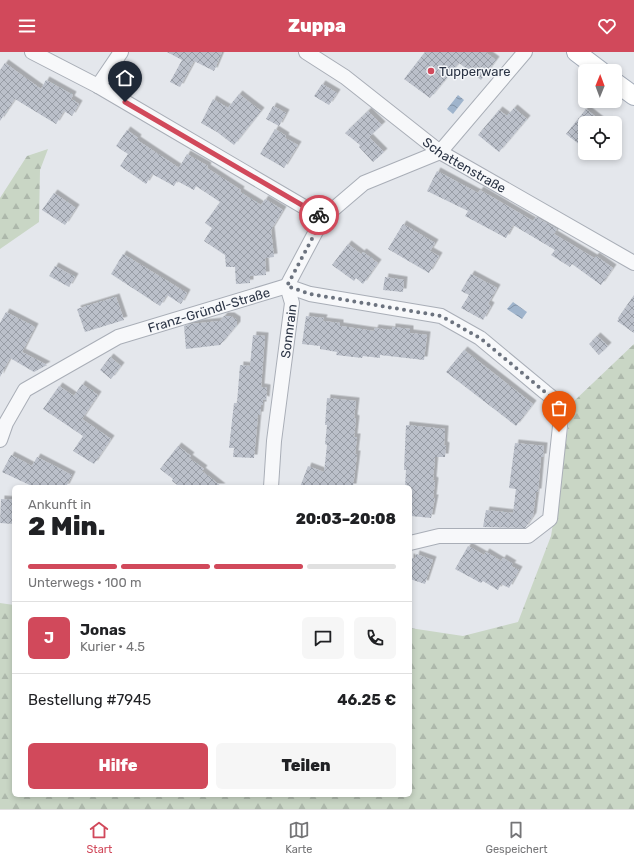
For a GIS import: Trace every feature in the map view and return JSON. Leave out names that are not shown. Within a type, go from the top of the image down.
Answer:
[{"type":"main road","points":[[576,52],[592,64]]},
{"type":"main road","points":[[622,87],[634,96]]},
{"type":"street","points":[[32,52],[98,86],[323,218]]},
{"type":"street","points":[[98,86],[121,52]]},
{"type":"street","name":"Schattenstraße","points":[[306,52],[345,77],[440,152],[634,263]]},
{"type":"street","name":"Franz-Gründl-Straße","points":[[0,440],[6,423],[25,390],[118,337],[287,286],[323,218],[364,183],[440,152],[525,52]]},
{"type":"street","name":"Sonnrain","points":[[271,485],[274,441],[292,303],[287,286]]},
{"type":"street","name":"Sonnrain","points":[[287,286],[310,294],[441,316],[480,338],[559,403],[561,417],[550,519],[528,536],[439,536],[412,543]]},
{"type":"green space","points":[[48,149],[40,170],[39,222],[0,249],[0,198],[27,156]]},
{"type":"green space","points":[[634,344],[634,809],[0,809],[0,603],[12,605],[12,797],[412,797],[412,628],[463,636],[518,622],[551,536],[572,403]]},
{"type":"water","points":[[458,95],[464,100],[453,114],[447,109]]},
{"type":"water","points":[[513,302],[527,312],[522,319],[507,309]]},
{"type":"building","points":[[167,52],[222,52],[214,71],[194,61],[180,87],[170,82],[182,60]]},
{"type":"building","name":"Tupperware","points":[[425,52],[485,52],[496,60],[481,80],[459,63],[430,98],[404,79]]},
{"type":"building","points":[[5,63],[41,89],[46,80],[73,95],[71,99],[79,104],[72,116],[64,111],[56,124],[15,99],[0,121],[0,70]]},
{"type":"building","points":[[322,84],[337,93],[329,105],[314,96]]},
{"type":"building","points":[[239,94],[261,111],[234,145],[217,132],[201,123],[213,99],[228,108]]},
{"type":"building","points":[[273,106],[286,113],[279,126],[266,119]]},
{"type":"building","points":[[514,108],[527,119],[499,152],[478,135],[499,110],[507,116]]},
{"type":"building","points":[[586,109],[595,116],[580,116]]},
{"type":"building","points":[[368,111],[382,125],[369,137],[384,152],[373,162],[359,147],[360,145],[345,133]]},
{"type":"building","points":[[578,119],[578,143],[566,134]]},
{"type":"building","points":[[275,129],[286,136],[285,138],[298,145],[284,168],[260,154]]},
{"type":"building","points":[[127,130],[138,138],[137,140],[179,168],[187,154],[208,166],[207,168],[261,205],[265,199],[283,210],[271,230],[274,257],[265,258],[266,275],[250,276],[250,283],[236,284],[235,267],[226,267],[225,255],[204,241],[212,228],[205,223],[220,202],[196,186],[194,190],[177,181],[174,186],[152,174],[146,184],[120,166],[128,154],[116,146]]},
{"type":"building","points":[[437,171],[478,193],[480,190],[533,221],[536,217],[557,229],[554,234],[594,258],[596,256],[613,268],[601,285],[572,264],[570,267],[551,255],[555,250],[513,225],[506,238],[465,216],[468,211],[427,191]]},
{"type":"building","points":[[54,193],[76,208],[65,225],[42,210]]},
{"type":"building","points":[[403,224],[435,243],[430,251],[439,256],[429,273],[388,249]]},
{"type":"building","points":[[348,244],[361,254],[363,252],[378,263],[363,284],[356,278],[354,281],[332,265]]},
{"type":"building","points":[[123,254],[187,293],[181,304],[167,295],[160,306],[111,274]]},
{"type":"building","points":[[55,266],[75,277],[69,287],[49,276]]},
{"type":"building","points":[[471,274],[497,288],[488,304],[491,306],[483,320],[461,308],[469,295],[461,291]]},
{"type":"building","points":[[385,277],[404,280],[403,292],[383,290]]},
{"type":"building","points":[[634,295],[634,333],[617,321]]},
{"type":"building","points":[[116,297],[124,320],[85,332],[77,309]]},
{"type":"building","points":[[6,312],[35,327],[22,352],[47,365],[34,372],[10,358],[0,377],[0,323]]},
{"type":"building","points":[[224,316],[231,316],[237,320],[237,325],[220,345],[186,349],[184,326],[220,321]]},
{"type":"building","points":[[306,316],[324,318],[323,321],[340,323],[340,326],[374,331],[375,328],[392,330],[392,327],[410,329],[410,333],[427,335],[424,360],[380,355],[380,358],[363,356],[362,358],[336,355],[337,352],[320,349],[320,346],[302,344]]},
{"type":"building","points":[[253,335],[265,336],[261,387],[267,388],[266,400],[263,399],[260,415],[258,415],[254,458],[233,457],[234,448],[229,448],[234,403],[237,403],[240,365],[250,366]]},
{"type":"building","points":[[597,336],[608,346],[599,355],[589,344]]},
{"type":"building","points":[[464,350],[533,404],[516,426],[446,372]]},
{"type":"building","points":[[110,357],[121,366],[111,379],[100,370]]},
{"type":"building","points":[[82,384],[98,395],[82,419],[111,439],[94,464],[73,451],[83,436],[43,409],[59,386],[74,396]]},
{"type":"building","points":[[327,398],[356,401],[354,437],[357,437],[355,454],[357,454],[353,485],[301,485],[308,466],[324,472],[327,445],[325,444],[327,425],[325,425]]},
{"type":"building","points":[[406,425],[445,429],[445,457],[435,457],[433,498],[435,498],[431,518],[412,516],[412,485],[405,485],[406,470],[404,470]]},
{"type":"building","points":[[515,443],[544,446],[543,457],[541,457],[538,492],[536,492],[533,516],[525,528],[483,527],[486,510],[513,513],[516,489],[509,488]]},
{"type":"building","points":[[178,446],[191,456],[189,458],[204,469],[202,471],[220,485],[177,485],[172,481],[173,479],[160,469]]},
{"type":"building","points":[[11,455],[32,466],[37,457],[72,475],[67,485],[30,485],[2,472]]},
{"type":"building","points":[[1,499],[12,500],[12,524],[0,523]]},
{"type":"building","points":[[468,546],[484,555],[486,552],[501,561],[503,558],[513,564],[511,566],[519,570],[509,588],[501,584],[498,590],[483,581],[481,583],[455,569]]},
{"type":"building","points":[[416,554],[433,560],[425,584],[412,580],[412,558],[415,559]]},
{"type":"way so far","points":[[319,215],[323,218],[287,286],[310,294],[441,316],[480,338],[559,403],[561,417],[559,432]]},
{"type":"place","name":"Tupperware","points":[[431,71]]},
{"type":"route","points":[[125,102],[319,215]]}]
